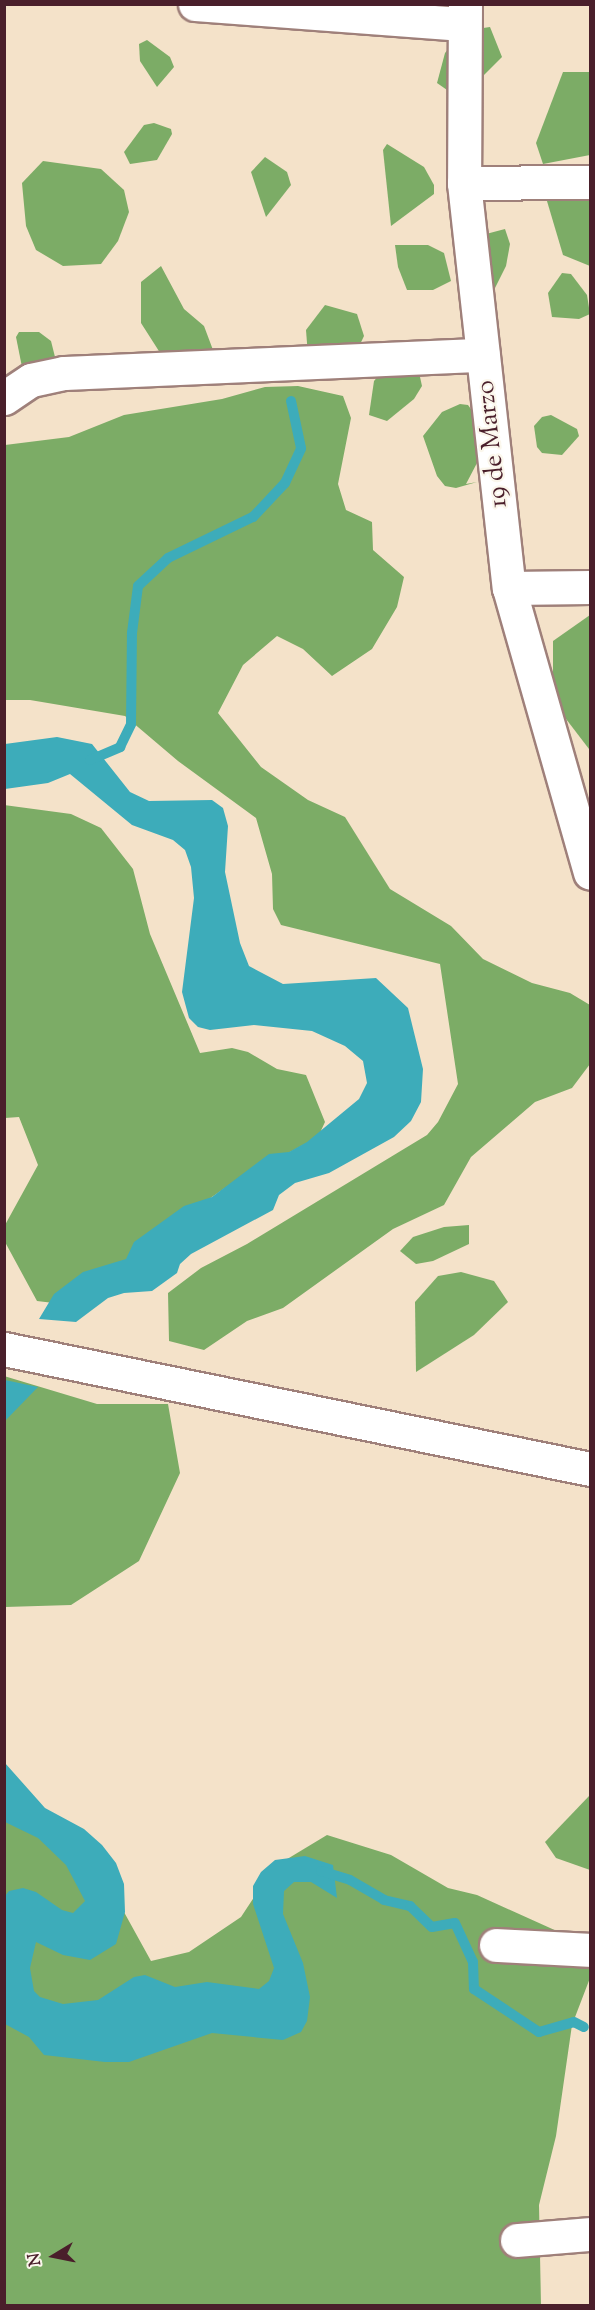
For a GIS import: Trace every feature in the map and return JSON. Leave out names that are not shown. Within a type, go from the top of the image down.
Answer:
[{"type":"street","points":[[195,4],[464,14]]},
{"type":"street","name":"19 de Marzo","points":[[464,14],[464,183],[508,588],[591,873]]},
{"type":"street","points":[[464,183],[591,182]]},
{"type":"street","points":[[4,398],[31,380],[64,373],[483,355]]},
{"type":"street","points":[[508,588],[591,587]]},
{"type":"street","points":[[4,1349],[75,1366],[591,1469]]},
{"type":"street","points":[[496,1945],[591,1950]]},
{"type":"street","points":[[517,2240],[591,2234]]},
{"type":"green space","points":[[490,27],[502,57],[460,99],[437,83],[445,53],[463,31]]},
{"type":"green space","points":[[147,40],[170,57],[174,67],[157,87],[140,61],[139,44]]},
{"type":"green space","points":[[563,72],[590,72],[590,155],[543,164],[536,143]]},
{"type":"green space","points":[[154,123],[171,129],[172,134],[157,160],[130,164],[124,152],[144,125]]},
{"type":"green space","points":[[387,144],[424,167],[434,185],[434,194],[391,226],[383,150]]},
{"type":"green space","points":[[265,157],[287,172],[291,185],[266,217],[251,172]]},
{"type":"green space","points":[[43,161],[101,169],[124,190],[129,212],[118,241],[101,264],[63,266],[36,250],[26,226],[22,183]]},
{"type":"green space","points":[[590,172],[590,266],[563,255],[544,191]]},
{"type":"green space","points":[[505,229],[510,244],[506,266],[495,288],[481,294],[486,234]]},
{"type":"green space","points":[[395,245],[428,245],[444,253],[451,281],[433,290],[407,290],[398,267]]},
{"type":"green space","points":[[161,266],[184,309],[204,326],[216,358],[198,385],[164,359],[141,323],[141,282]]},
{"type":"green space","points":[[562,273],[571,274],[587,295],[590,314],[579,319],[552,317],[548,293]]},
{"type":"green space","points":[[325,305],[357,314],[364,336],[354,357],[308,356],[306,330]]},
{"type":"green space","points":[[19,332],[39,332],[51,341],[57,365],[23,372],[16,337]]},
{"type":"green space","points":[[418,368],[422,386],[414,399],[387,421],[369,415],[374,381],[380,374]]},
{"type":"green space","points":[[298,386],[343,396],[351,418],[338,484],[346,510],[372,522],[373,550],[404,577],[397,607],[372,649],[332,676],[303,649],[277,636],[243,665],[218,713],[261,767],[308,800],[345,817],[390,889],[451,926],[483,959],[532,983],[570,993],[590,1005],[590,1064],[572,1088],[535,1102],[471,1157],[444,1205],[393,1229],[283,1308],[247,1321],[204,1350],[169,1341],[168,1293],[201,1268],[247,1244],[427,1135],[438,1122],[458,1084],[440,964],[281,925],[273,909],[272,874],[256,818],[178,761],[125,716],[30,700],[5,700],[5,445],[69,437],[124,415],[222,399],[265,387]]},
{"type":"green space","points":[[460,404],[468,405],[483,426],[477,463],[466,484],[477,482],[456,488],[445,486],[437,476],[423,436],[442,412]]},
{"type":"green space","points":[[551,415],[577,429],[579,436],[562,455],[542,453],[537,447],[534,426],[542,417]]},
{"type":"green space","points":[[590,615],[589,749],[563,715],[553,677],[553,641]]},
{"type":"green space","points":[[4,805],[71,814],[101,828],[133,869],[150,934],[200,1053],[232,1048],[248,1052],[277,1069],[306,1075],[325,1122],[318,1137],[232,1183],[176,1222],[140,1256],[62,1304],[37,1301],[5,1242],[5,1225],[38,1165],[19,1117],[5,1118]]},
{"type":"green space","points":[[469,1225],[469,1244],[433,1261],[416,1264],[400,1251],[413,1237],[444,1227]]},
{"type":"green space","points":[[461,1272],[494,1281],[508,1302],[474,1335],[416,1372],[415,1302],[438,1276]]},
{"type":"green space","points":[[4,1376],[97,1404],[168,1404],[180,1473],[139,1561],[71,1605],[5,1607]]},
{"type":"green space","points":[[590,1795],[590,1870],[556,1858],[545,1842]]},
{"type":"green space","points":[[4,1802],[119,1903],[151,1961],[189,1952],[241,1917],[274,1867],[327,1835],[391,1855],[448,1888],[477,1895],[590,1946],[590,1978],[572,2025],[556,2136],[539,2205],[541,2305],[5,2305]]},
{"type":"water","points":[[57,737],[92,744],[130,792],[149,801],[212,800],[223,808],[228,826],[225,872],[240,943],[249,966],[283,984],[376,978],[408,1008],[423,1069],[421,1102],[411,1121],[394,1137],[329,1173],[295,1183],[279,1195],[273,1210],[191,1254],[180,1264],[177,1273],[152,1291],[124,1293],[108,1298],[76,1322],[39,1319],[54,1294],[83,1272],[126,1259],[134,1242],[184,1206],[212,1197],[269,1154],[289,1152],[307,1142],[359,1099],[367,1083],[363,1061],[345,1046],[312,1031],[254,1025],[210,1030],[198,1027],[189,1018],[182,992],[194,898],[191,867],[185,850],[173,840],[132,825],[70,774],[48,783],[5,789],[5,744]]},
{"type":"water","points":[[5,1380],[38,1387],[5,1421]]},
{"type":"water","points":[[5,1763],[45,1808],[84,1829],[102,1845],[116,1863],[124,1884],[125,1912],[116,1944],[90,1960],[63,1955],[36,1942],[30,1968],[34,1991],[40,1997],[63,2004],[98,2000],[134,1977],[145,1975],[175,1987],[207,1982],[259,1989],[269,1981],[274,1968],[253,1904],[253,1886],[261,1872],[275,1860],[305,1856],[333,1865],[337,1898],[311,1882],[294,1882],[284,1891],[283,1914],[303,1963],[310,1997],[307,2021],[301,2032],[283,2040],[212,2033],[129,2062],[105,2062],[44,2055],[29,2037],[5,2024],[5,1896],[9,1891],[23,1888],[36,1892],[62,1910],[73,1913],[85,1901],[66,1865],[38,1838],[5,1822]]},
{"type":"waterway","points":[[90,760],[120,747],[131,724],[132,633],[138,586],[168,558],[253,517],[285,483],[301,448],[291,401]]},
{"type":"waterway","points":[[321,1871],[350,1880],[384,1900],[410,1906],[432,1927],[455,1923],[473,1962],[474,1989],[539,2032],[574,2022],[584,2027]]}]
